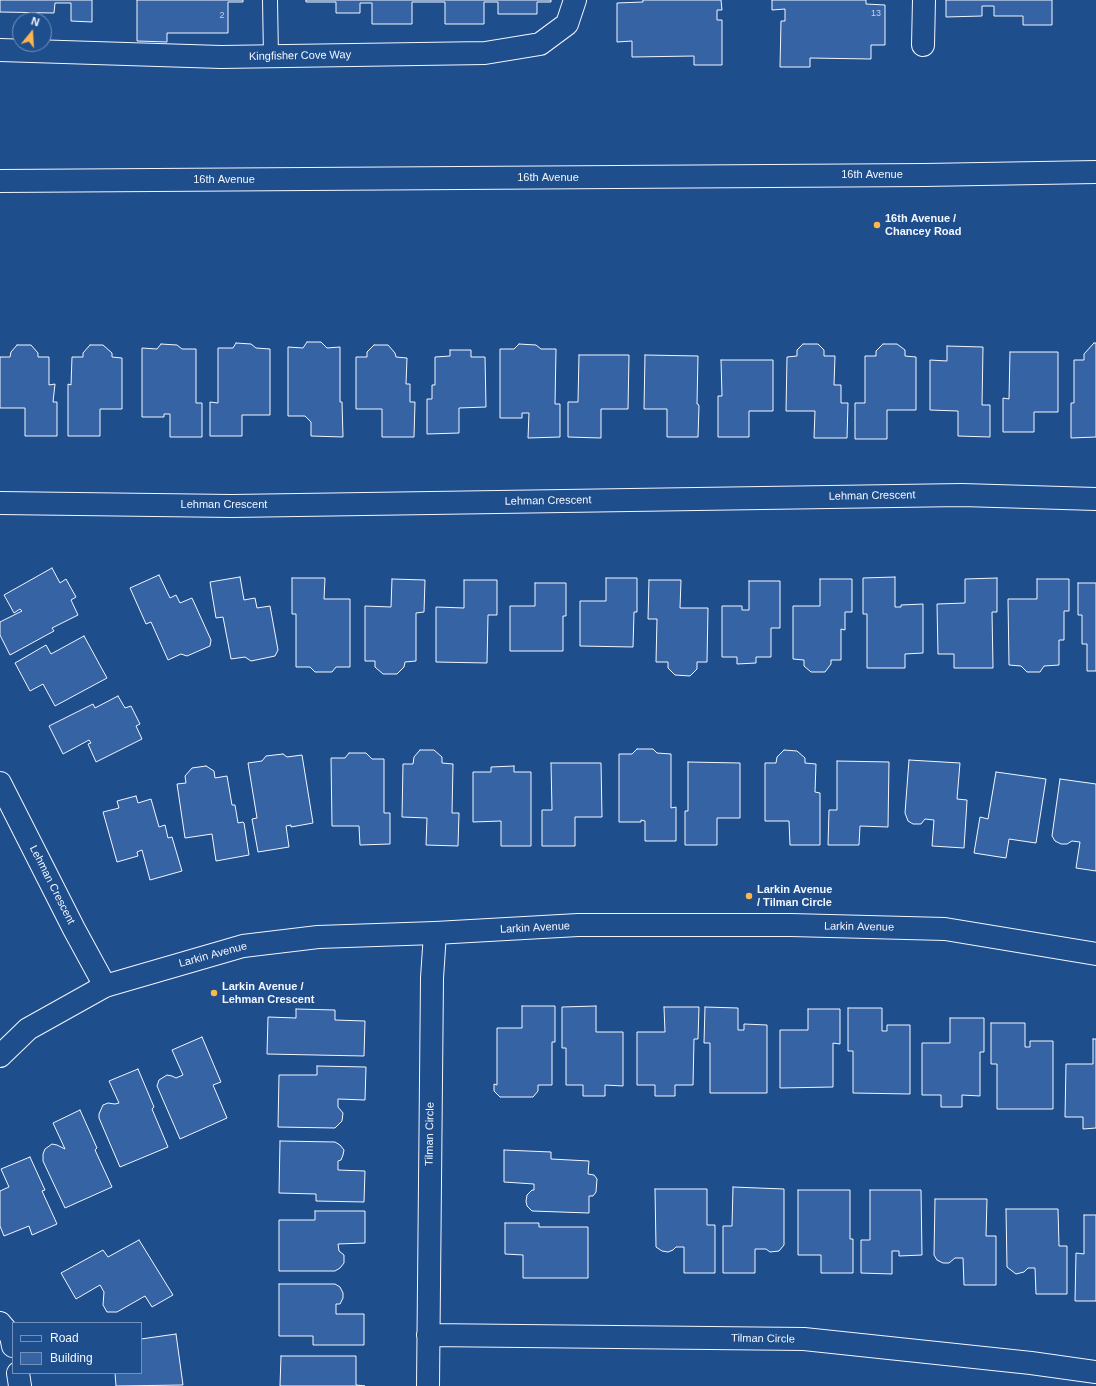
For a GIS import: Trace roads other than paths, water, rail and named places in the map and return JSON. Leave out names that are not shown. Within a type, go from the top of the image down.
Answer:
[{"type":"street","name":"Kingfisher Cove Way","points":[[0,50],[221,57],[485,53],[540,44],[567,24],[574,0]]},
{"type":"street","points":[[923,45],[924,0]]},
{"type":"street","name":"16th Avenue","points":[[0,182],[916,175],[1096,172]]},
{"type":"street","name":"Lehman Crescent","points":[[0,503],[232,506],[962,494],[1096,499]]},
{"type":"street","name":"Lehman Crescent","points":[[0,783],[74,929],[105,986]]},
{"type":"street","name":"Larkin Avenue","points":[[0,1056],[28,1029],[105,986],[243,946],[318,937],[435,934],[578,925],[791,925],[945,929],[1096,954]]},
{"type":"street","name":"Tilman Circle","points":[[428,1386],[432,978],[435,934]]},
{"type":"street","points":[[0,1323],[11,1336],[12,1341]]},
{"type":"street","name":"Tilman Circle","points":[[428,1336],[804,1339],[1031,1363],[1096,1372]]},
{"type":"street","points":[[18,1374],[20,1386]]},
{"type":"lane","points":[[270,0],[271,56]]},
{"type":"place","name":"16th Avenue / Chancey Road","points":[[877,225]]},
{"type":"place","name":"Larkin Avenue / Tilman Circle","points":[[749,896]]},
{"type":"place","name":"Larkin Avenue / Lehman Crescent","points":[[214,993]]}]
